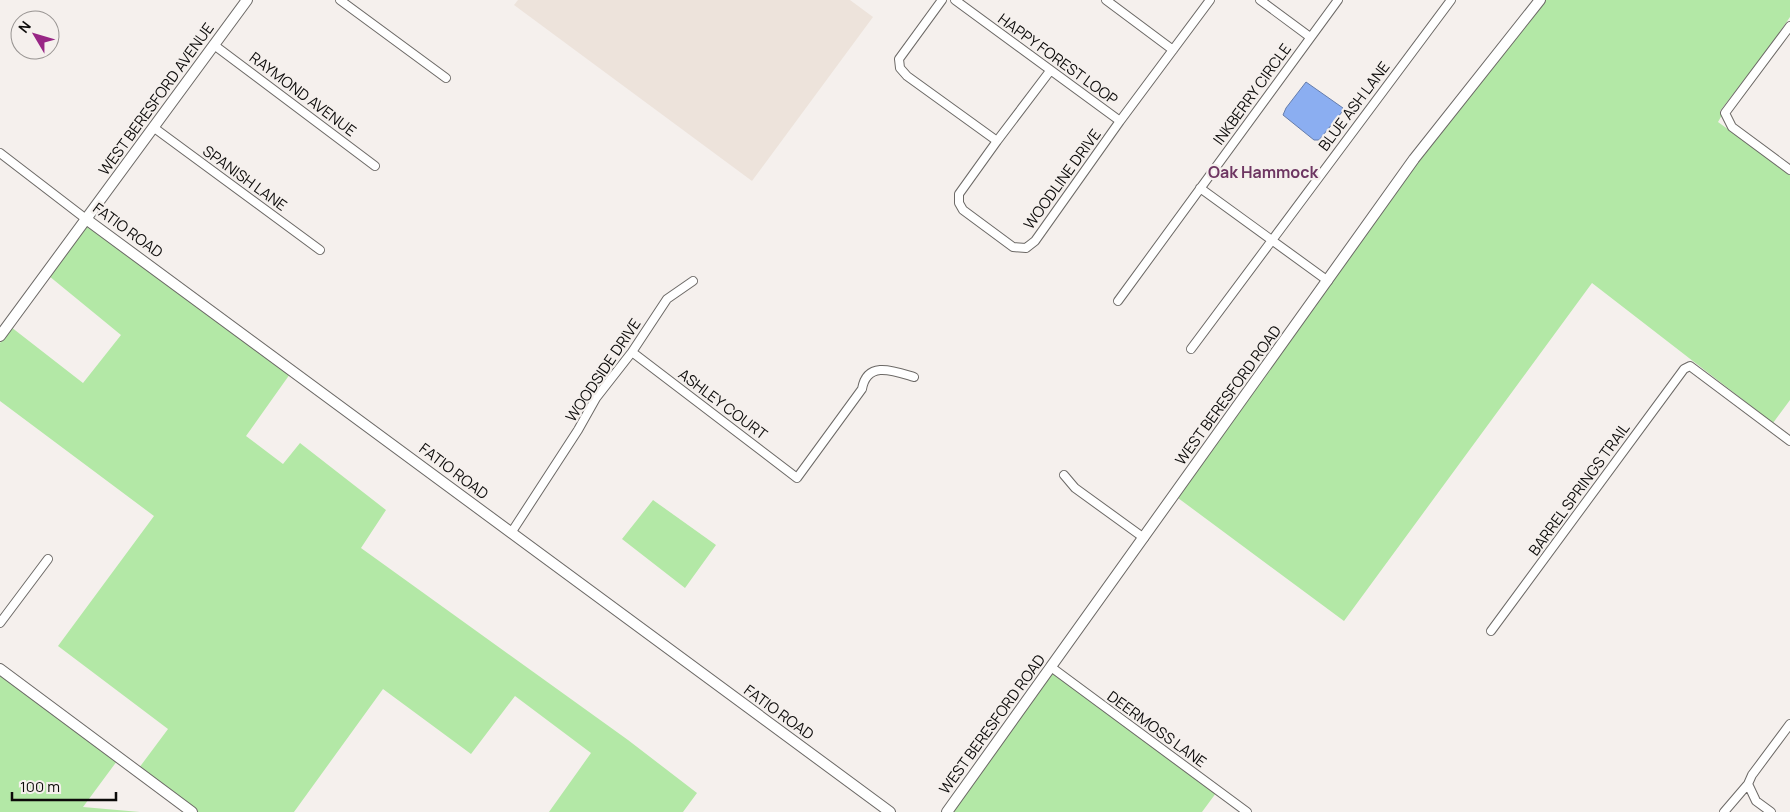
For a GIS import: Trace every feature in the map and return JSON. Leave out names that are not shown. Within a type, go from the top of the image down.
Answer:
[{"type":"street","name":"WEST BERESFORD AVENUE","points":[[0,336],[247,0]]},
{"type":"street","points":[[340,0],[446,78]]},
{"type":"street","points":[[942,0],[904,50],[899,59],[900,68],[907,76],[996,141]]},
{"type":"street","name":"HAPPY FOREST LOOP","points":[[955,0],[1120,121]]},
{"type":"street","points":[[1106,0],[1173,50]]},
{"type":"street","name":"WOODLINE DRIVE","points":[[1050,71],[996,141],[959,194],[959,203],[963,210],[1014,246],[1026,248],[1036,241],[1120,121],[1210,0]]},
{"type":"street","points":[[1260,0],[1310,37]]},
{"type":"street","name":"INKBERRY CIRCLE","points":[[1118,301],[1338,0]]},
{"type":"street","name":"BLUE ASH LANE","points":[[1191,349],[1451,0]]},
{"type":"street","name":"WEST BERESFORD ROAD","points":[[947,812],[1414,159],[1540,0]]},
{"type":"street","points":[[1790,26],[1725,113],[1732,127],[1790,170]]},
{"type":"street","points":[[1782,37],[1790,43]]},
{"type":"street","name":"RAYMOND AVENUE","points":[[214,45],[375,166]]},
{"type":"street","name":"SPANISH LANE","points":[[153,127],[320,250]]},
{"type":"street","name":"FATIO ROAD","points":[[0,153],[890,812]]},
{"type":"street","points":[[1200,188],[1328,281]]},
{"type":"street","name":"WOODSIDE DRIVE","points":[[512,533],[578,430],[596,398],[632,352],[667,299],[693,281]]},
{"type":"street","name":"ASHLEY COURT","points":[[632,352],[797,478],[862,388],[868,373],[884,369],[914,377]]},
{"type":"street","name":"BARREL SPRINGS TRAIL","points":[[1491,631],[1684,369],[1690,366],[1790,442]]},
{"type":"street","points":[[1064,474],[1075,488],[1144,538]]},
{"type":"street","points":[[0,624],[48,559]]},
{"type":"street","name":"DEERMOSS LANE","points":[[1051,667],[1247,812]]},
{"type":"street","points":[[0,669],[192,812]]},
{"type":"street","points":[[1724,812],[1748,784],[1752,775],[1790,724]]},
{"type":"street","points":[[1748,784],[1756,801],[1771,812]]},
{"type":"shaded area","points":[[518,0],[850,0],[873,17],[752,181],[514,5]]},
{"type":"green space","points":[[1545,0],[1790,0],[1790,17],[1720,111],[1722,115],[1718,122],[1790,174],[1790,400],[1773,423],[1592,283],[1344,621],[1178,498],[1418,162]]},
{"type":"green space","points":[[87,226],[290,374],[246,436],[283,464],[300,443],[386,510],[361,548],[628,740],[697,793],[683,812],[549,812],[591,753],[515,696],[471,754],[383,689],[294,812],[198,812],[139,768],[168,729],[58,646],[154,516],[0,401],[0,343],[11,327],[83,383],[121,335],[49,276]]},
{"type":"green space","points":[[653,500],[716,545],[685,588],[622,539]]},
{"type":"green space","points":[[1052,672],[1216,793],[1202,812],[952,812]]},
{"type":"green space","points":[[0,673],[117,761],[83,807],[140,812],[0,812]]},
{"type":"water","points":[[1306,82],[1343,108],[1342,112],[1319,140],[1314,140],[1283,115],[1286,108]]},
{"type":"district","name":"Oak Hammock","points":[[1263,172]]}]
